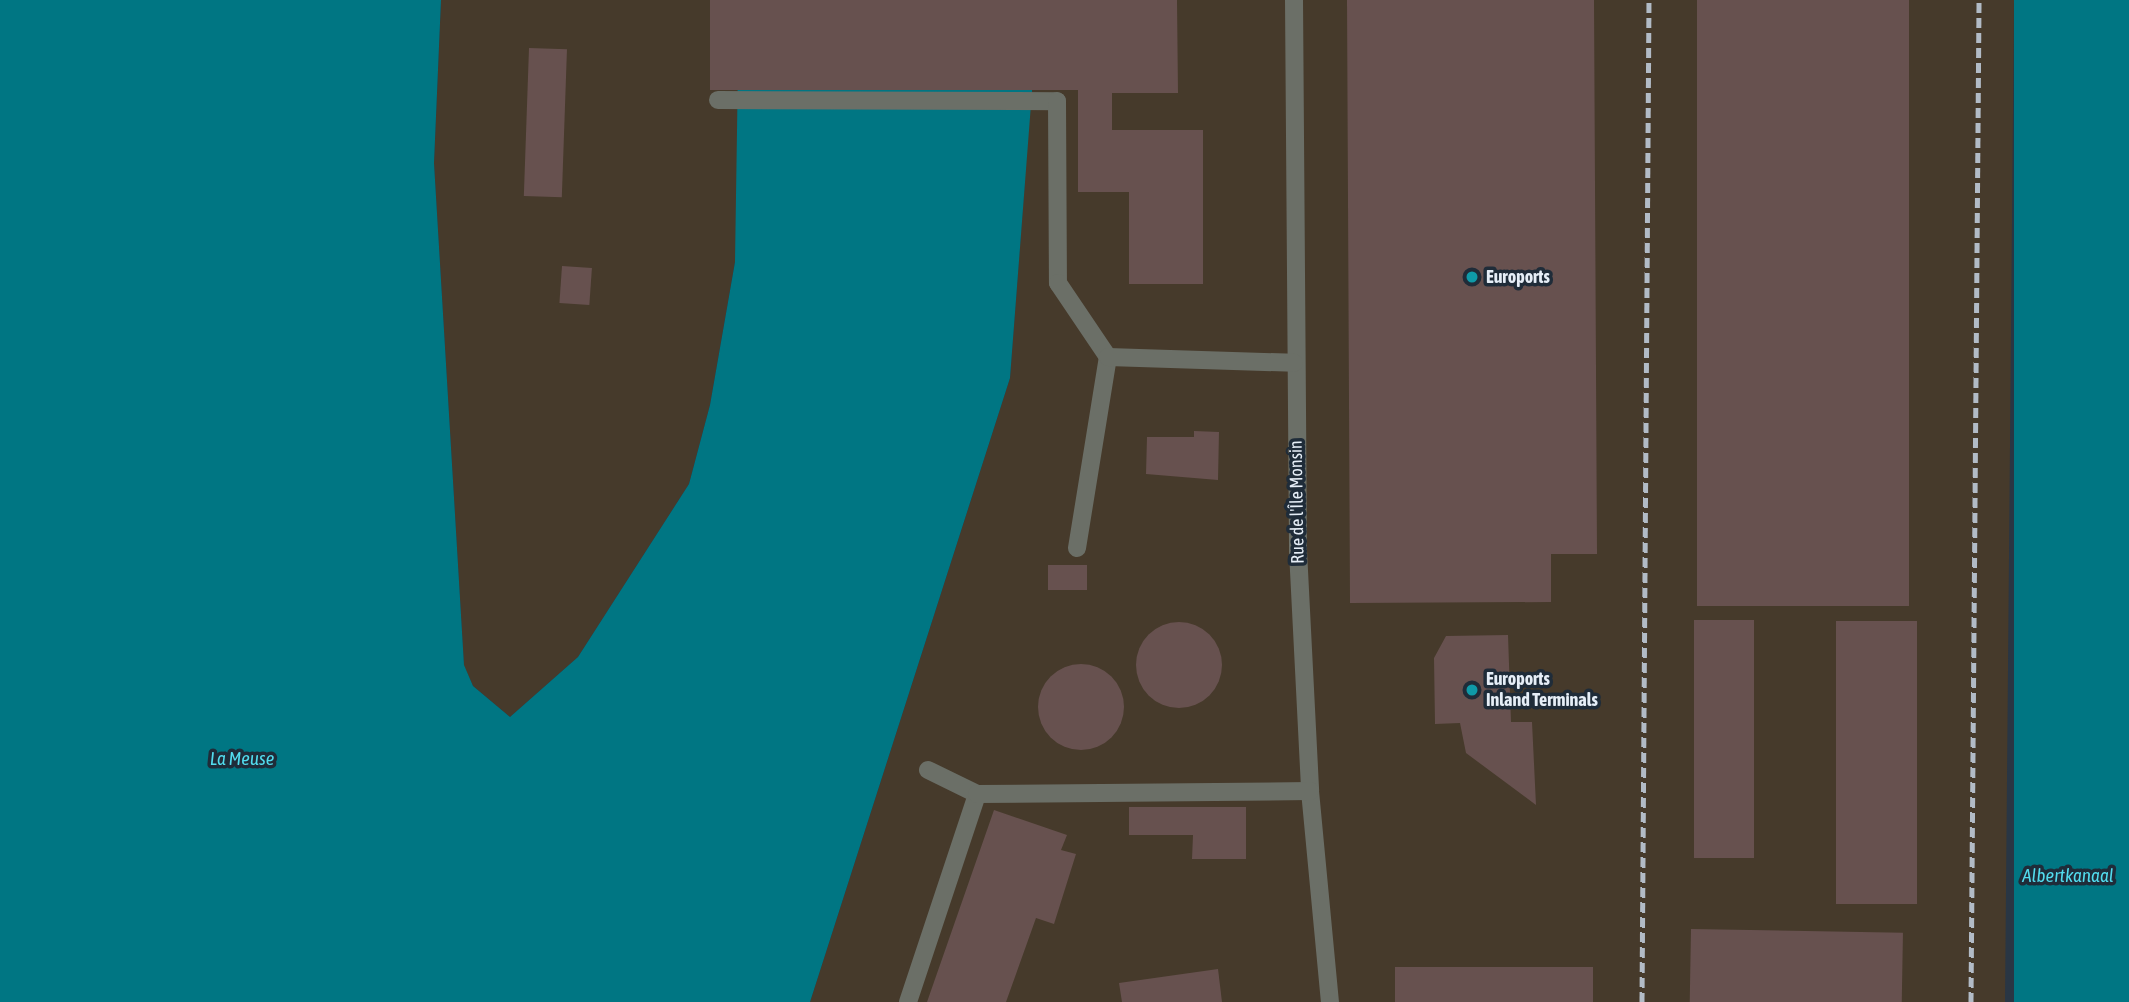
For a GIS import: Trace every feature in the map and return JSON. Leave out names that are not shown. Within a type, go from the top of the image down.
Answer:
[{"type":"street","name":"Rue de l'Île Monsin","points":[[1294,0],[1294,363],[1310,792],[1330,1002]]},
{"type":"street","points":[[718,100],[1057,101],[1058,284],[1108,357],[1077,548]]},
{"type":"street","points":[[1108,357],[1294,363]]},
{"type":"street","points":[[928,770],[977,794],[1310,792]]},
{"type":"street","points":[[908,1002],[977,794]]},
{"type":"shaded area","points":[[441,0],[2014,0],[2005,1002],[810,1002],[1010,378],[1025,180],[735,262],[710,405],[689,484],[578,657],[510,717],[473,686],[464,666],[434,163]]},
{"type":"water","name":"La Meuse","points":[[0,0],[441,0],[434,163],[464,665],[473,686],[510,717],[578,657],[689,484],[710,405],[735,262],[739,0],[1039,0],[1010,378],[810,1002],[0,1002]]},
{"type":"water","name":"Albertkanaal","points":[[2014,0],[2129,0],[2129,1002],[2014,1002]]},
{"type":"building","points":[[710,0],[1177,0],[1178,93],[1112,93],[1112,130],[1203,130],[1203,284],[1129,284],[1129,192],[1078,192],[1078,90],[710,90]]},
{"type":"building","name":"Euroports","points":[[1347,0],[1594,0],[1597,554],[1551,554],[1551,602],[1350,603]]},
{"type":"building","points":[[1697,0],[1909,0],[1909,606],[1697,606]]},
{"type":"building","points":[[529,48],[567,49],[562,197],[524,196]]},
{"type":"building","points":[[562,266],[592,268],[589,305],[559,303]]},
{"type":"building","points":[[1194,431],[1219,432],[1218,480],[1146,474],[1147,437],[1194,437]]},
{"type":"building","points":[[1048,565],[1087,565],[1087,590],[1048,590]]},
{"type":"building","points":[[1694,620],[1754,620],[1754,858],[1694,858]]},
{"type":"building","points":[[1836,621],[1917,621],[1917,904],[1836,904]]},
{"type":"building","points":[[1171,622],[1187,622],[1210,634],[1219,648],[1222,665],[1219,682],[1210,696],[1187,708],[1171,708],[1155,701],[1143,689],[1136,673],[1136,657],[1143,641],[1155,629]]},
{"type":"building","name":"Euroports Inland Terminals","points":[[1508,635],[1511,722],[1532,722],[1536,805],[1466,753],[1460,723],[1435,724],[1434,658],[1446,636]]},
{"type":"building","points":[[1081,664],[1098,667],[1112,676],[1121,690],[1124,707],[1121,724],[1112,738],[1098,747],[1081,750],[1064,747],[1050,738],[1041,724],[1038,707],[1041,690],[1050,676],[1064,667]]},
{"type":"building","points":[[1129,807],[1246,807],[1246,859],[1192,859],[1193,835],[1129,835]]},
{"type":"building","points":[[994,810],[1067,835],[1061,850],[1076,854],[1054,924],[1036,918],[1006,1002],[927,1002]]},
{"type":"building","points":[[1691,929],[1903,933],[1902,1002],[1690,1002]]},
{"type":"building","points":[[1395,967],[1593,967],[1593,1002],[1395,1002]]},
{"type":"building","points":[[1218,969],[1222,1002],[1122,1002],[1119,983]]},
{"type":"railway","points":[[1642,1002],[1649,0]]},
{"type":"railway","points":[[1971,1002],[1979,0]]},
{"type":"place","name":"Euroports","points":[[1472,277]]},
{"type":"place","name":"Euroports Inland Terminals","points":[[1472,690]]}]
